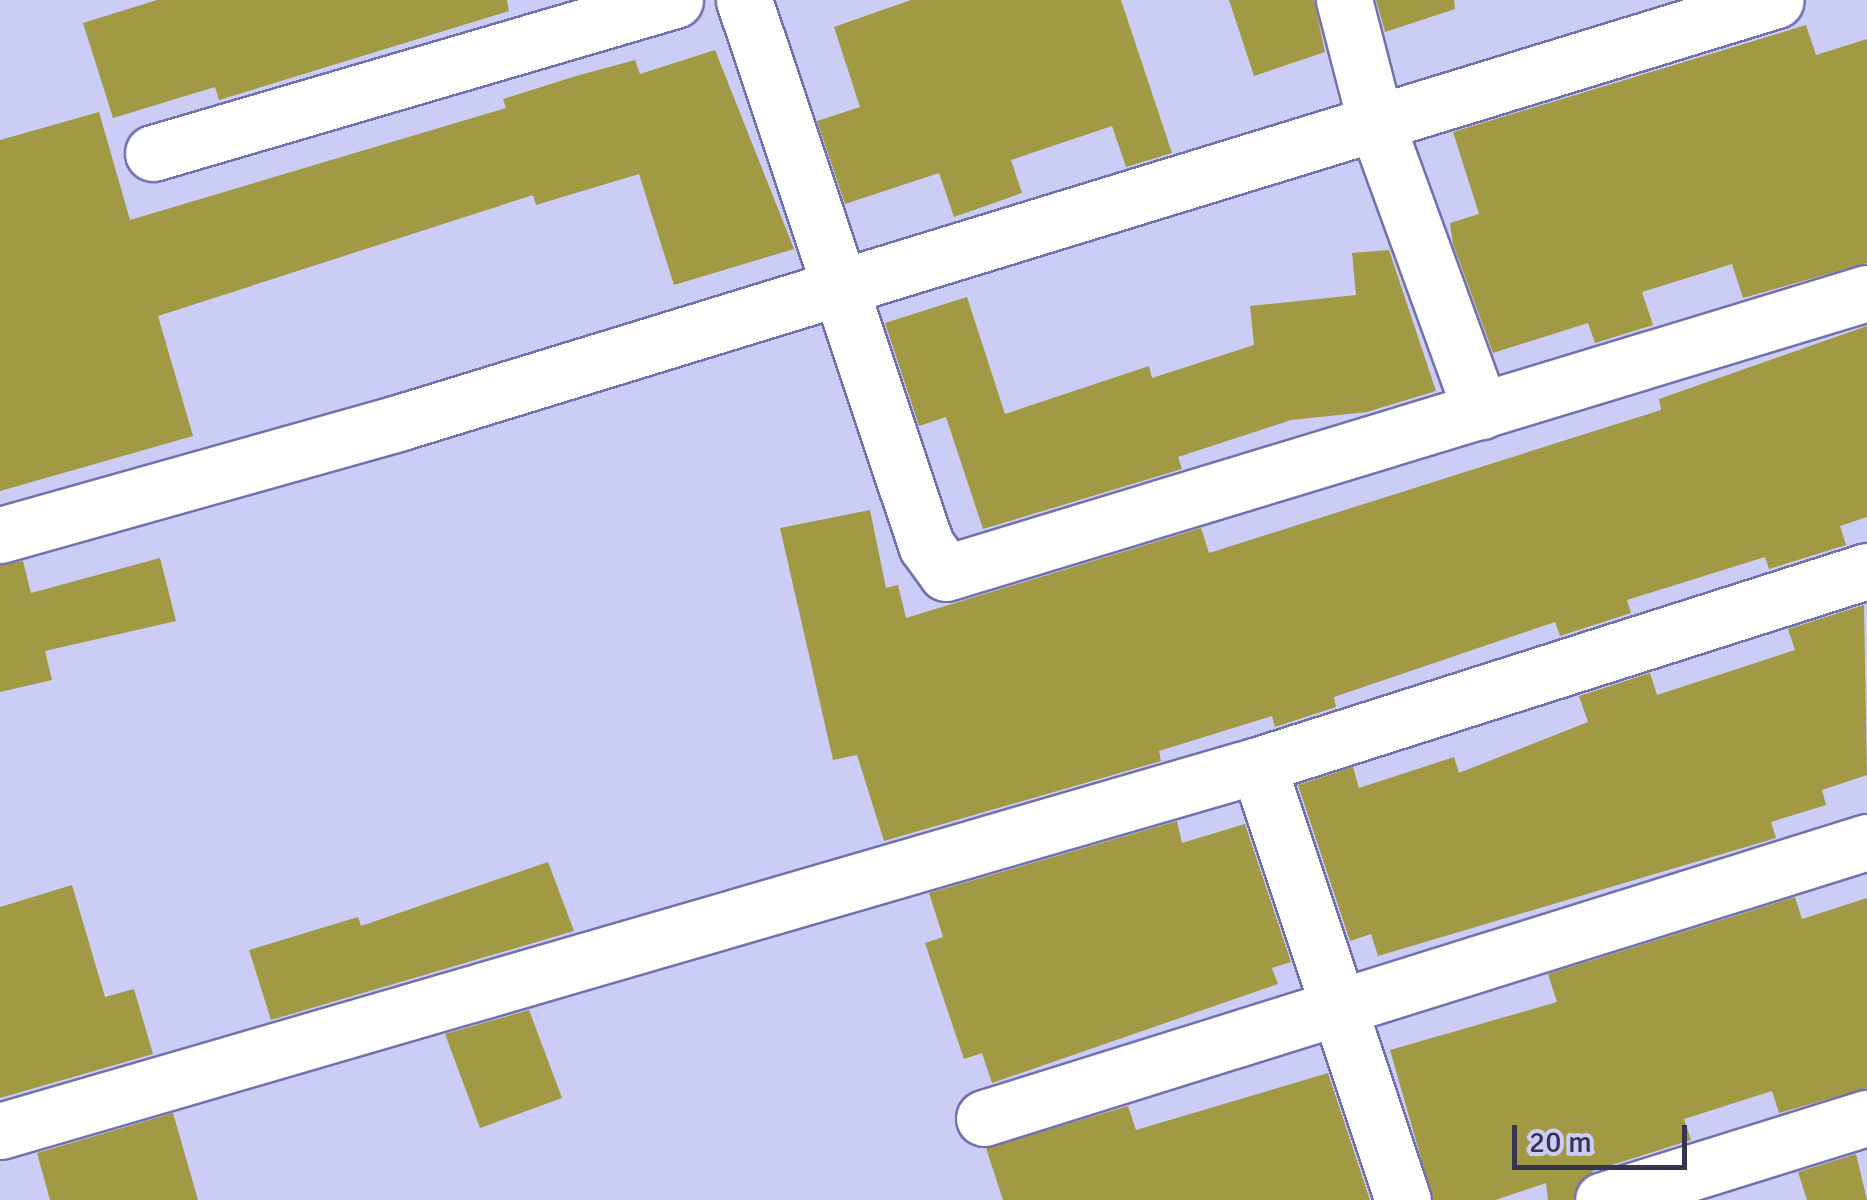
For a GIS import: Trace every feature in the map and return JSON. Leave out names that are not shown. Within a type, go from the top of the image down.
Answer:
[{"type":"street","points":[[153,153],[675,0]]},
{"type":"street","points":[[744,0],[842,281],[926,545],[946,573],[1867,294]]},
{"type":"street","points":[[1344,0],[1374,120],[1481,411]]},
{"type":"street","points":[[0,535],[398,423],[842,281],[1776,0]]},
{"type":"street","points":[[0,1131],[1258,765],[1867,571]]},
{"type":"street","points":[[1258,765],[1403,1200]]},
{"type":"street","points":[[984,1118],[1340,1010],[1867,842]]},
{"type":"street","points":[[1603,1200],[1867,1118]]},
{"type":"building","points":[[157,0],[507,0],[509,11],[219,100],[215,87],[113,118],[83,23]]},
{"type":"building","points":[[911,0],[1121,0],[1172,153],[1126,167],[1112,126],[1011,160],[1022,193],[954,217],[939,173],[845,204],[817,121],[860,107],[834,27]]},
{"type":"building","points":[[1229,0],[1314,0],[1325,52],[1254,76]]},
{"type":"building","points":[[1376,0],[1454,0],[1455,9],[1385,32]]},
{"type":"building","points":[[1806,25],[1816,55],[1867,39],[1867,263],[1743,298],[1732,264],[1642,292],[1653,325],[1595,343],[1588,323],[1493,353],[1453,244],[1450,223],[1479,214],[1453,132]]},
{"type":"building","points":[[715,50],[794,249],[674,285],[639,174],[536,205],[533,195],[158,316],[193,436],[0,491],[0,140],[99,112],[130,220],[506,108],[503,99],[576,76],[635,60],[640,74]]},
{"type":"building","points":[[1389,250],[1436,391],[1367,412],[1291,420],[1178,457],[1182,469],[983,529],[946,417],[919,426],[885,323],[967,297],[1005,414],[1149,366],[1152,378],[1254,345],[1250,306],[1356,295],[1352,253]]},
{"type":"building","points":[[1867,326],[1867,517],[1840,526],[1846,545],[1769,569],[1765,557],[1627,600],[1631,613],[1560,636],[1555,622],[1334,697],[1336,707],[1275,727],[1272,716],[1159,751],[1161,761],[884,841],[857,755],[833,760],[780,528],[870,510],[886,588],[898,585],[906,618],[1201,528],[1209,553],[1661,410],[1659,399]]},
{"type":"building","points":[[160,558],[176,621],[45,651],[52,680],[0,692],[0,565],[23,561],[31,593]]},
{"type":"building","points":[[1864,605],[1867,775],[1822,790],[1826,805],[1771,822],[1776,838],[1378,956],[1371,934],[1350,941],[1298,785],[1353,767],[1359,788],[1454,757],[1459,773],[1588,722],[1579,696],[1650,673],[1657,695],[1795,650],[1788,629]]},
{"type":"building","points":[[1177,821],[1182,843],[1245,824],[1291,962],[1272,968],[1278,984],[992,1083],[982,1053],[964,1059],[925,943],[943,937],[929,893]]},
{"type":"building","points":[[548,862],[574,931],[271,1020],[249,950],[358,917],[361,926]]},
{"type":"building","points":[[72,885],[105,997],[134,989],[153,1054],[0,1098],[0,907]]},
{"type":"building","points":[[1795,897],[1802,919],[1867,898],[1867,1088],[1779,1113],[1772,1091],[1684,1119],[1691,1140],[1593,1171],[1573,1200],[1548,1200],[1546,1183],[1495,1200],[1433,1200],[1390,1050],[1557,1002],[1548,974]]},
{"type":"building","points":[[529,1010],[562,1098],[480,1128],[445,1034]]},
{"type":"building","points":[[1328,1073],[1370,1200],[1003,1200],[986,1148],[1128,1106],[1136,1130]]},
{"type":"building","points":[[173,1113],[198,1200],[50,1200],[37,1153]]},
{"type":"building","points":[[1856,1154],[1867,1200],[1807,1200],[1798,1172]]}]
